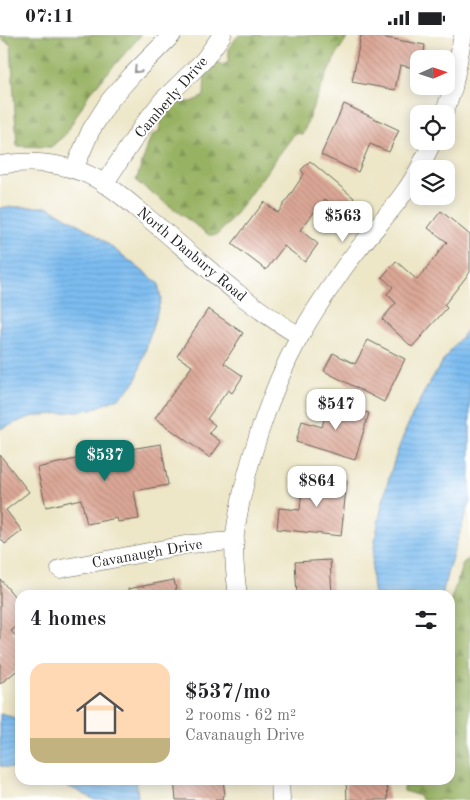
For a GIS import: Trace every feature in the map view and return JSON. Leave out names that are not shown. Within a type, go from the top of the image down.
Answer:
[{"type":"street","points":[[79,171],[91,130],[110,100],[172,35]]},
{"type":"street","name":"Camberly Drive","points":[[104,184],[144,124],[162,101],[204,60],[222,35]]},
{"type":"street","points":[[447,105],[453,88],[463,35]]},
{"type":"street","name":"North Danbury Road","points":[[0,165],[17,162],[40,162],[62,165],[79,171],[104,184],[273,321],[300,336]]},
{"type":"street","points":[[237,590],[235,576],[235,541],[244,490],[258,439],[278,383],[300,336],[345,267],[378,228],[410,184]]},
{"type":"street","name":"Cavanaugh Drive","points":[[60,569],[190,544],[235,541]]},
{"type":"street","points":[[280,785],[281,800]]},
{"type":"green space","points":[[0,35],[141,35],[89,94],[66,134],[51,147],[17,146],[11,45],[0,38]]},
{"type":"green space","points":[[239,35],[349,35],[338,52],[302,134],[295,133],[228,224],[217,235],[209,235],[136,181],[151,136],[159,131],[162,118],[177,102],[191,102],[204,96],[205,68],[213,59],[222,65],[229,62],[229,47]]},
{"type":"green space","points":[[470,557],[470,800],[421,800],[420,796],[404,791],[404,785],[455,785],[454,590],[463,563]]},
{"type":"water","points":[[49,207],[95,234],[158,283],[161,299],[136,381],[121,397],[93,409],[30,417],[0,429],[0,208]]},
{"type":"water","points":[[470,326],[470,501],[443,590],[373,590],[372,568],[376,533],[388,482],[408,424],[427,387],[445,358]]},
{"type":"water","points":[[0,714],[15,718],[15,769],[0,766]]},
{"type":"water","points":[[64,785],[137,785],[138,796],[136,800],[95,800]]},
{"type":"building","points":[[361,35],[425,45],[424,50],[410,50],[410,67],[400,65],[395,90],[352,82]]},
{"type":"building","points":[[344,104],[399,130],[389,152],[370,144],[358,172],[321,155]]},
{"type":"building","points":[[310,161],[354,198],[343,212],[325,199],[300,230],[318,244],[305,262],[284,246],[266,270],[232,244],[264,202],[278,213],[304,174],[301,170]]},
{"type":"building","points":[[441,211],[470,235],[470,272],[444,305],[447,308],[412,347],[382,319],[396,303],[387,294],[393,287],[382,277],[396,261],[417,280],[447,242],[428,228]]},
{"type":"building","points":[[208,309],[243,333],[224,363],[243,376],[232,393],[228,390],[207,419],[215,425],[209,433],[221,442],[210,458],[155,418],[192,366],[177,356]]},
{"type":"building","points":[[368,340],[405,359],[384,402],[324,371],[333,353],[355,364]]},
{"type":"building","points":[[329,402],[369,413],[355,460],[296,442],[302,421],[322,427]]},
{"type":"building","points":[[161,444],[168,485],[134,491],[139,519],[118,522],[117,518],[87,524],[81,499],[46,507],[37,468],[93,455]]},
{"type":"building","points":[[0,455],[29,492],[6,510],[22,531],[5,544],[0,538]]},
{"type":"building","points":[[303,476],[347,480],[341,536],[277,529],[279,508],[300,510]]},
{"type":"building","points":[[330,560],[332,590],[297,590],[295,562]]},
{"type":"building","points":[[0,579],[15,597],[15,628],[11,631],[15,635],[15,672],[0,684]]},
{"type":"building","points":[[174,580],[176,590],[128,590]]},
{"type":"building","points":[[174,785],[224,785],[225,795],[222,796],[223,800],[176,800]]},
{"type":"building","points":[[346,785],[387,785],[388,800],[347,800]]}]
